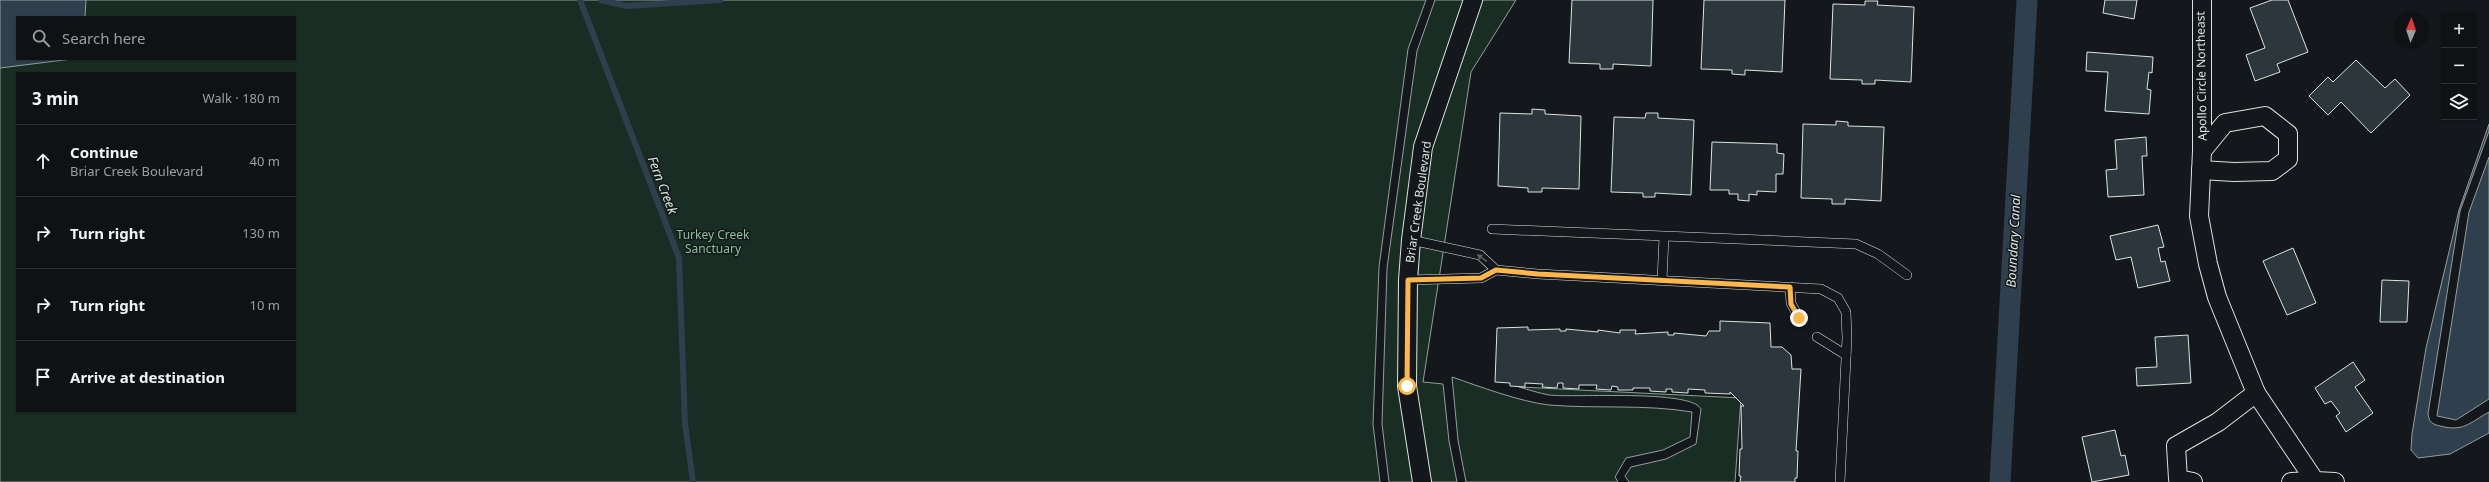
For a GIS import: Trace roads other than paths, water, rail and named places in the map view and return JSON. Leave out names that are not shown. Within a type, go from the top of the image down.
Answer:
[{"type":"street","name":"Briar Creek Boulevard","points":[[1422,482],[1407,386],[1408,280],[1411,240],[1423,147],[1472,0]]},
{"type":"street","name":"Apollo Circle Northeast","points":[[2202,0],[2202,151],[2199,216],[2208,264],[2217,298],[2256,393],[2315,481]]},
{"type":"street","name":"Apollo Circle Northeast","points":[[2201,170],[2234,172],[2272,171],[2288,159],[2288,134],[2265,116],[2225,123],[2202,151]]},
{"type":"street","points":[[2193,482],[2178,479],[2176,446],[2218,422],[2256,393]]},
{"type":"street","points":[[2291,482],[2335,482]]},
{"type":"lane","points":[[1492,229],[1856,244],[1878,254],[1907,275]]},
{"type":"lane","points":[[1662,280],[1664,237]]},
{"type":"lane","points":[[1411,240],[1480,255],[1496,270]]},
{"type":"lane","points":[[1408,280],[1481,278],[1496,270],[1538,274],[1821,289],[1838,298],[1846,312],[1846,355],[1840,482]]},
{"type":"lane","points":[[1790,287],[1791,304],[1799,318]]},
{"type":"lane","points":[[1817,337],[1846,355]]},
{"type":"water","points":[[0,0],[86,0],[85,16],[16,16],[16,60],[64,60],[0,68]]},
{"type":"water","points":[[2489,124],[2489,131],[2460,211],[2428,414],[2430,421],[2433,423],[2448,428],[2455,428],[2471,423],[2489,412],[2489,433],[2450,454],[2418,458],[2411,450],[2412,434],[2426,348],[2459,210]]},
{"type":"water","points":[[2489,157],[2489,399],[2456,420],[2437,416],[2469,212]]},
{"type":"waterway","name":"Fern Creek","points":[[580,0],[679,258],[685,424],[693,482]]},
{"type":"waterway","name":"Fern Creek","points":[[601,0],[626,6],[720,0]]},
{"type":"waterway","name":"Boundary Canal","points":[[2000,482],[2027,0]]},
{"type":"park label","name":"Turkey Creek Sanctuary","points":[[713,241]]}]
